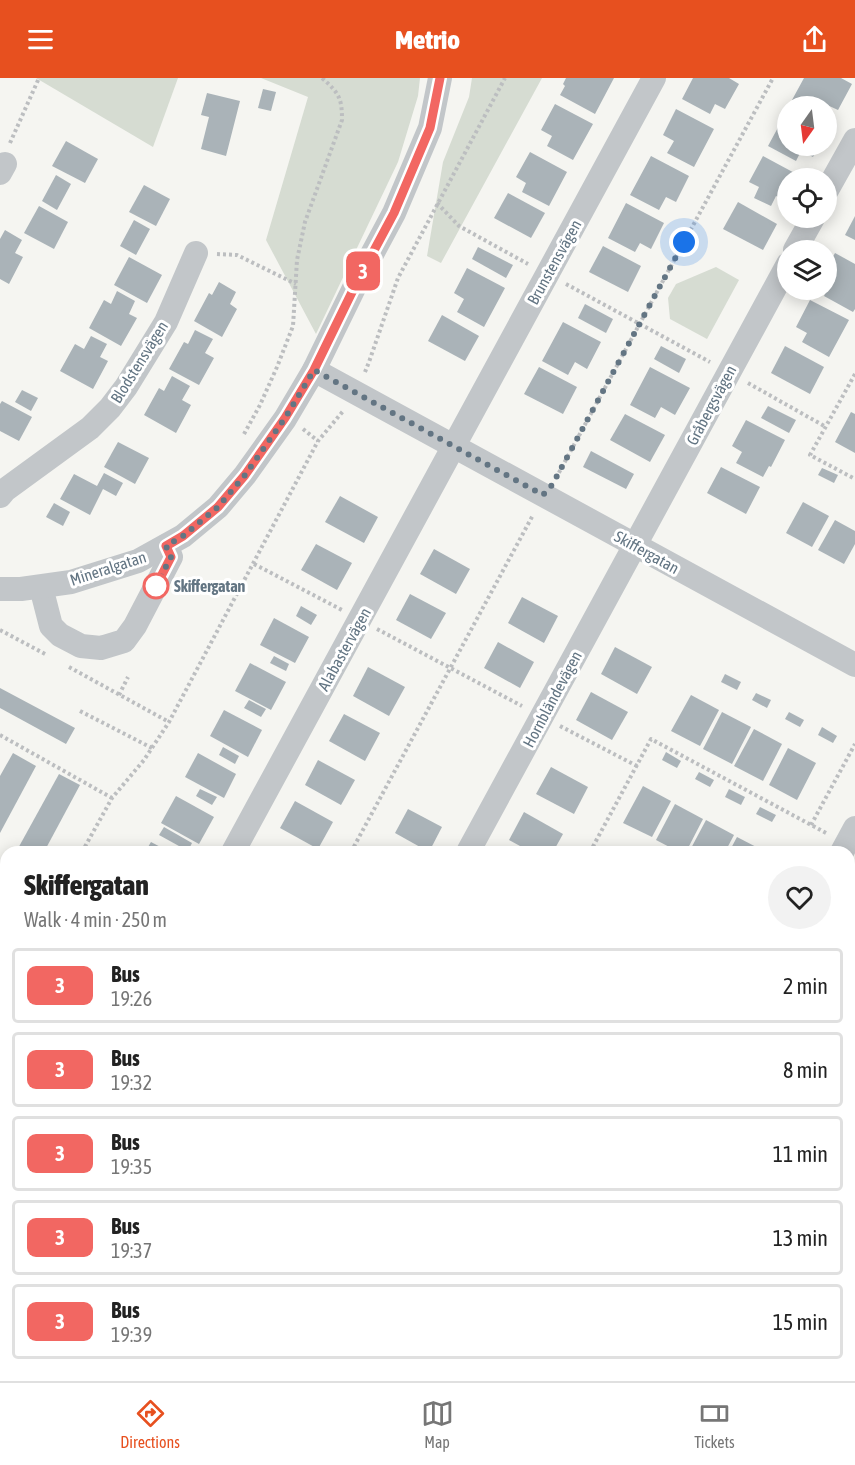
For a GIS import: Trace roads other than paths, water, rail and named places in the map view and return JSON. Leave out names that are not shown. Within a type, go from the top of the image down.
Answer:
[{"type":"street","name":"Mineralgatan","points":[[0,589],[21,590],[71,582],[138,561],[183,536],[218,507],[285,418],[314,370],[394,213],[430,128],[440,78]]},
{"type":"street","name":"Brunstensvägen","points":[[454,446],[654,78]]},
{"type":"street","points":[[837,172],[855,140]]},
{"type":"street","name":"Blodstensvägen","points":[[0,496],[90,428],[110,408],[126,387],[166,322],[196,253]]},
{"type":"street","name":"Gråbergsvägen","points":[[635,545],[777,284]]},
{"type":"street","name":"Skiffergatan","points":[[314,370],[855,665]]},
{"type":"street","name":"Alabastervägen","points":[[236,846],[454,446]]},
{"type":"street","name":"Hornbländevägen","points":[[471,846],[635,545]]},
{"type":"street","points":[[41,586],[51,626],[60,635],[81,646],[101,648],[124,641],[135,626],[171,557],[166,546]]},
{"type":"place","name":"Skiffergatan","points":[[156,586]]}]
